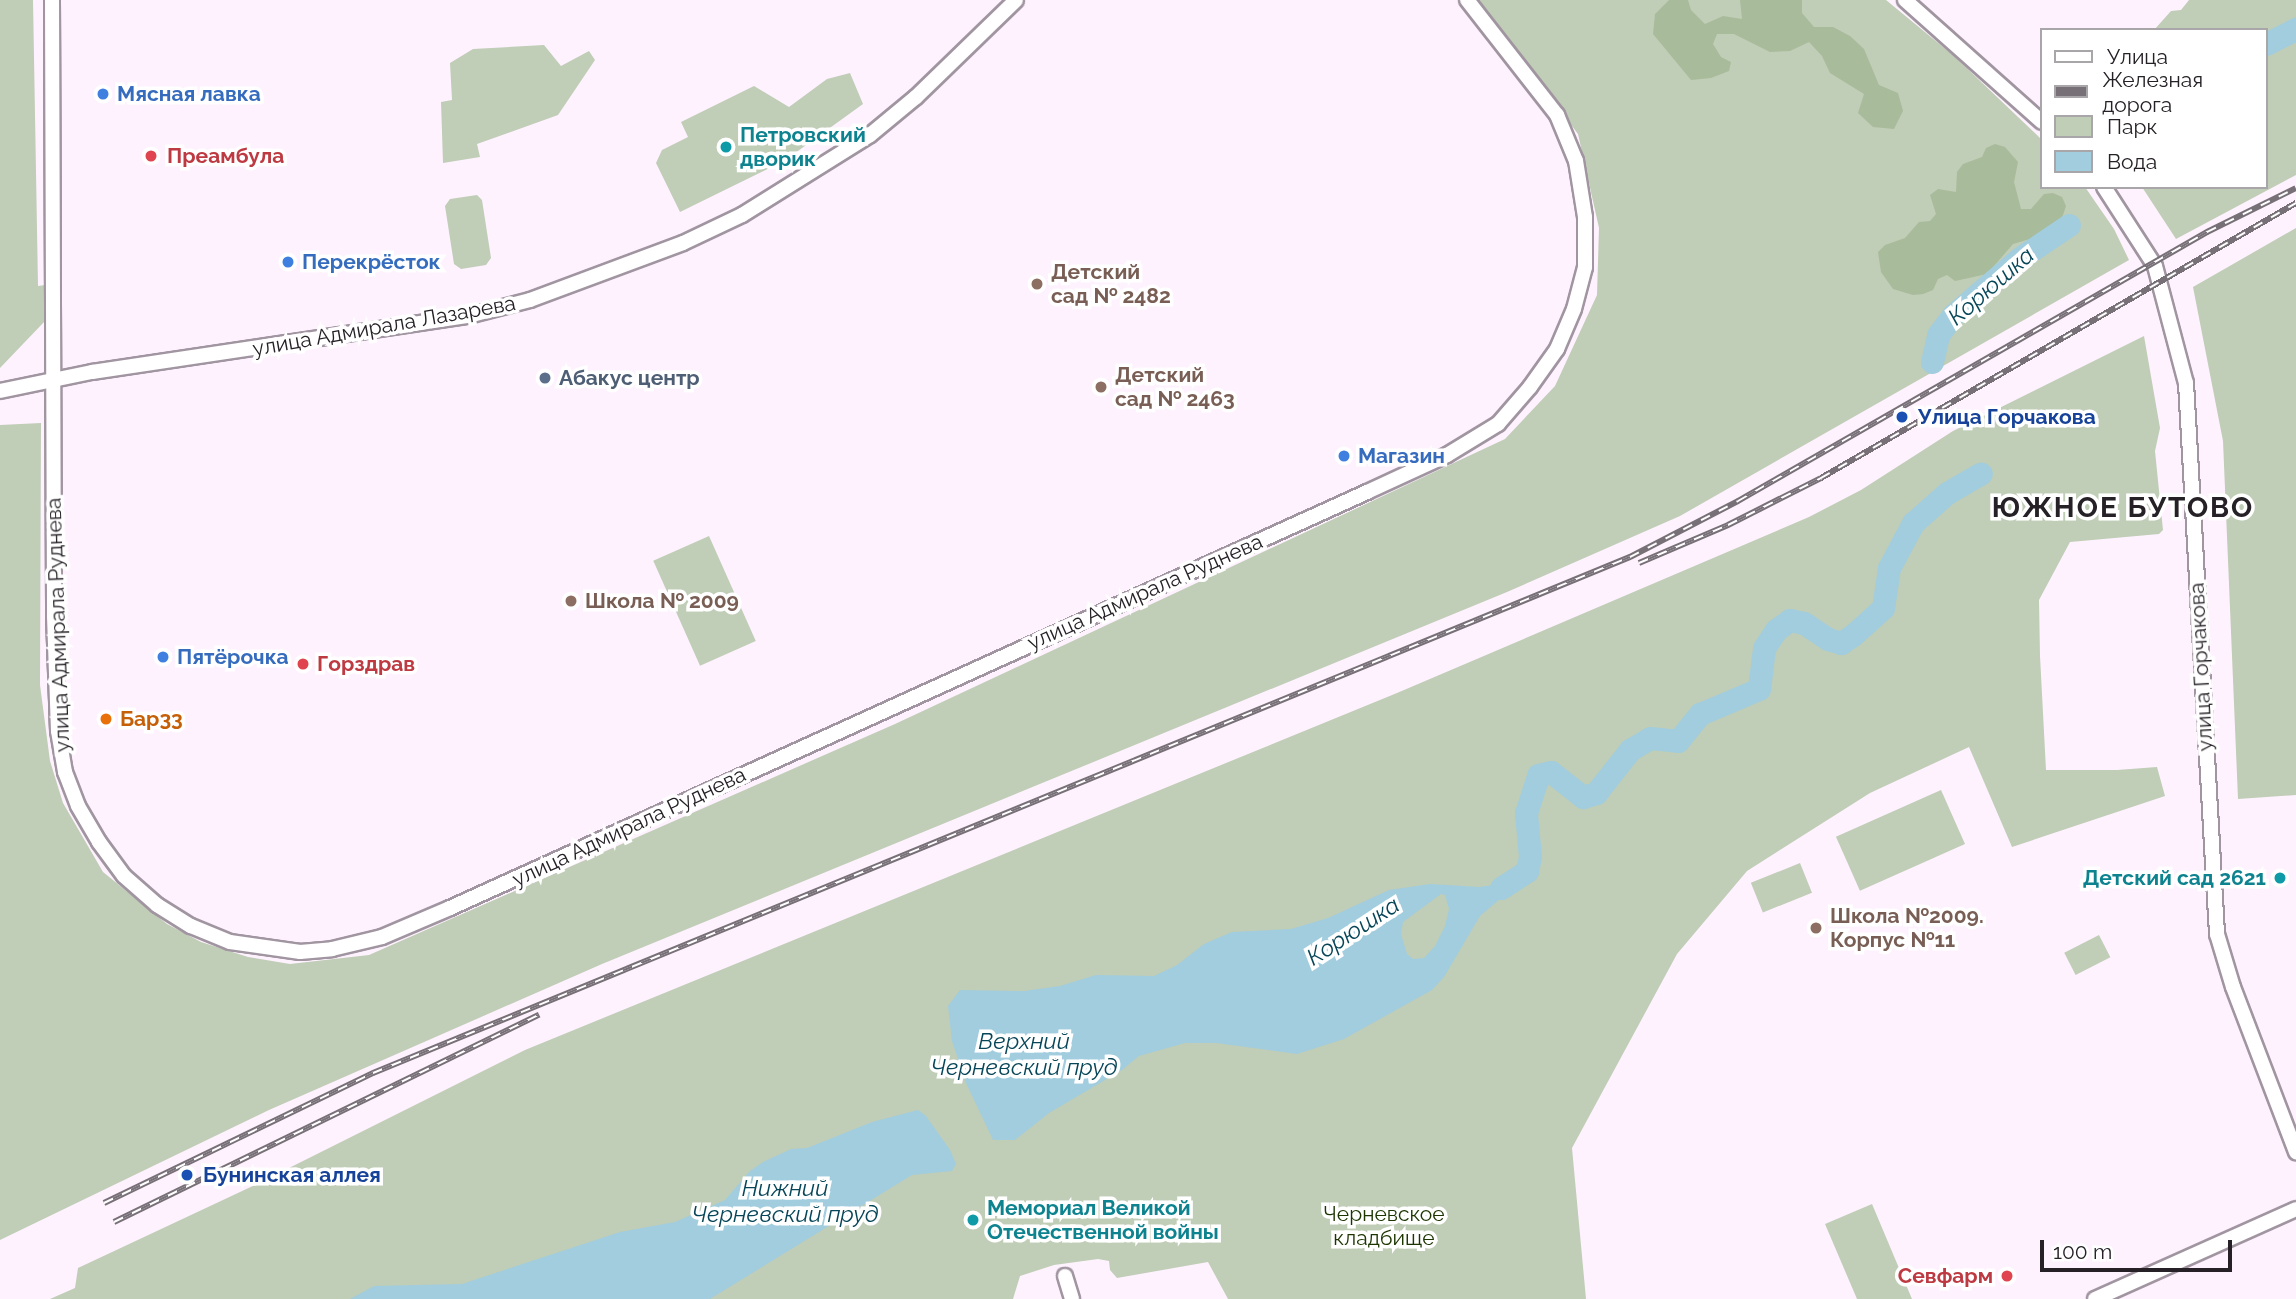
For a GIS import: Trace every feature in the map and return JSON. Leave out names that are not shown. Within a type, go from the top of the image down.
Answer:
[{"type":"street","name":"улица Адмирала Руднева","points":[[51,0],[54,617],[58,731],[65,772],[78,806],[99,842],[124,876],[157,905],[191,926],[230,942],[300,952],[332,949],[382,937],[1367,492],[1447,455],[1498,424],[1531,387],[1561,339],[1574,309],[1585,267],[1585,218],[1573,152],[1557,115],[1467,0]]},
{"type":"street","name":"улица Адмирала Лазарева","points":[[0,391],[54,380],[472,315],[530,300],[683,243],[748,212],[870,135],[916,97],[1016,0]]},
{"type":"street","points":[[1905,0],[2040,120]]},
{"type":"street","name":"улица Горчакова","points":[[2105,189],[2155,266],[2186,383],[2217,934],[2233,987],[2296,1152]]},
{"type":"street","points":[[2095,1299],[2296,1209]]},
{"type":"street","points":[[1065,1276],[1072,1299]]},
{"type":"green space","points":[[0,0],[33,0],[38,286],[45,285],[45,321],[0,368]]},
{"type":"green space","points":[[1477,0],[1886,0],[1954,56],[2040,138],[2040,189],[2086,189],[2114,229],[2129,260],[1680,516],[1507,592],[602,964],[269,1110],[0,1240],[0,425],[41,423],[40,685],[50,761],[63,803],[103,872],[167,924],[201,942],[248,957],[290,964],[369,955],[895,724],[1505,439],[1555,386],[1597,295],[1599,228],[1578,134]]},
{"type":"green space","points":[[1669,0],[1688,0],[1691,10],[1705,24],[1723,16],[1742,19],[1740,0],[1802,0],[1802,13],[1814,27],[1833,27],[1850,36],[1864,49],[1879,85],[1898,93],[1903,111],[1894,129],[1873,127],[1858,113],[1864,94],[1830,73],[1822,56],[1809,42],[1790,51],[1770,52],[1734,34],[1717,34],[1713,44],[1721,57],[1731,62],[1729,71],[1711,78],[1691,80],[1653,34],[1655,14]]},
{"type":"green space","points":[[2189,0],[2296,0],[2296,175],[2176,239],[2143,189],[2268,189],[2268,28],[2156,28],[2171,11],[2181,10]]},
{"type":"green space","points":[[544,45],[561,66],[589,51],[595,60],[558,115],[477,144],[480,157],[443,163],[441,102],[452,100],[450,63],[473,49]]},
{"type":"green space","points":[[850,73],[863,104],[784,161],[680,212],[656,163],[662,150],[688,137],[681,122],[754,86],[789,107],[827,79]]},
{"type":"green space","points":[[1995,144],[2005,147],[2018,162],[2014,182],[2021,209],[2031,209],[2044,194],[2053,193],[2062,197],[2066,206],[2063,215],[2050,233],[2013,244],[1987,274],[1955,281],[1947,275],[1938,279],[1933,290],[1923,294],[1913,295],[1893,289],[1881,272],[1878,252],[1885,245],[1905,238],[1919,222],[1930,221],[1936,214],[1930,195],[1938,189],[1956,192],[1957,172],[1963,164],[1982,157],[1986,148]]},
{"type":"green space","points":[[477,195],[482,200],[491,258],[486,265],[461,269],[454,264],[445,206],[450,199]]},
{"type":"green space","points":[[2296,228],[2296,795],[2238,799],[2223,441],[2193,287]]},
{"type":"green space","name":"Черневское кладбище","points":[[2144,336],[2160,428],[2155,451],[2163,530],[2159,534],[2070,542],[2039,600],[2040,656],[2046,770],[2157,767],[2165,796],[2012,847],[1969,747],[1870,793],[1747,871],[1677,954],[1572,1148],[1586,1299],[1228,1299],[1208,1262],[1117,1278],[1110,1270],[1109,1261],[1098,1259],[1054,1265],[1020,1276],[1013,1299],[50,1299],[75,1288],[78,1268],[257,1184],[525,1050],[1397,693],[1809,517],[1861,490],[1953,431]]},
{"type":"green space","points":[[709,536],[756,641],[700,666],[653,561]]},
{"type":"green space","points":[[1941,790],[1965,844],[1860,891],[1836,837]]},
{"type":"green space","points":[[1800,863],[1812,893],[1763,913],[1751,883]]},
{"type":"green space","points":[[2099,935],[2110,957],[2076,975],[2064,953]]},
{"type":"green space","points":[[1872,1204],[1912,1299],[1857,1299],[1825,1224]]},
{"type":"water","name":"Верхний Черневский пруд","points":[[1527,871],[1528,875],[1480,916],[1444,977],[1432,990],[1344,1039],[1297,1054],[1216,1043],[1185,1043],[1139,1056],[1122,1070],[1049,1113],[1015,1140],[993,1140],[966,1083],[952,1041],[948,1006],[960,990],[1024,991],[1060,986],[1096,975],[1154,976],[1177,965],[1204,944],[1232,932],[1291,929],[1328,918],[1389,890],[1430,884],[1479,887],[1502,884]],"holes":[[[1441,894],[1445,895],[1449,909],[1445,926],[1435,946],[1424,958],[1413,959],[1407,954],[1401,934],[1403,922]]]},
{"type":"water","name":"Нижний Черневский пруд","points":[[918,1110],[926,1116],[950,1150],[956,1164],[952,1171],[912,1175],[710,1299],[350,1299],[374,1286],[462,1284],[620,1232],[675,1222],[725,1200],[750,1171],[791,1149],[807,1148],[872,1122]]},
{"type":"waterway","name":"Корюшка","points":[[2268,43],[2296,29]]},
{"type":"waterway","name":"Корюшка","points":[[1932,362],[1938,335],[1953,315],[2020,258],[2069,225]]},
{"type":"waterway","name":"Корюшка","points":[[1501,888],[1527,871],[1530,857],[1526,813],[1538,775],[1551,772],[1583,797],[1596,793],[1630,750],[1650,738],[1678,741],[1700,714],[1759,689],[1764,648],[1776,630],[1790,620],[1804,623],[1828,639],[1841,643],[1853,635],[1883,608],[1889,568],[1913,523],[1947,493],[1981,473]]},
{"type":"railway","points":[[104,1203],[373,1073],[1630,557],[1738,501],[2207,232],[2296,188]]},
{"type":"railway","points":[[1639,563],[1728,525],[1821,478],[2296,203]]},
{"type":"railway","points":[[114,1222],[539,1015]]},
{"type":"place","name":"Мясная лавка","points":[[103,94]]},
{"type":"place","name":"Петровский дворик","points":[[726,147]]},
{"type":"place","name":"Преамбула","points":[[151,156]]},
{"type":"place","name":"Перекрёсток","points":[[288,262]]},
{"type":"place","name":"Детский сад № 2482","points":[[1037,284]]},
{"type":"place","name":"Абакус центр","points":[[545,378]]},
{"type":"place","name":"Детский сад № 2463","points":[[1101,387]]},
{"type":"place","name":"Улица Горчакова","points":[[1902,417]]},
{"type":"place","name":"Магазин","points":[[1344,456]]},
{"type":"place","name":"Школа № 2009","points":[[571,601]]},
{"type":"place","name":"Пятёрочка","points":[[163,657]]},
{"type":"place","name":"Горздрав","points":[[303,664]]},
{"type":"place","name":"Бар33","points":[[106,719]]},
{"type":"place","name":"Детский сад 2621","points":[[2280,878]]},
{"type":"place","name":"Школа №2009. Корпус №11","points":[[1816,928]]},
{"type":"place","name":"Бунинская аллея","points":[[187,1175]]},
{"type":"place","name":"Мемориал Великой Отечественной войны","points":[[973,1220]]},
{"type":"place","name":"Севфарм","points":[[2007,1276]]},
{"type":"district","name":"ЮЖНОЕ БУТОВО","points":[[2123,508]]}]
